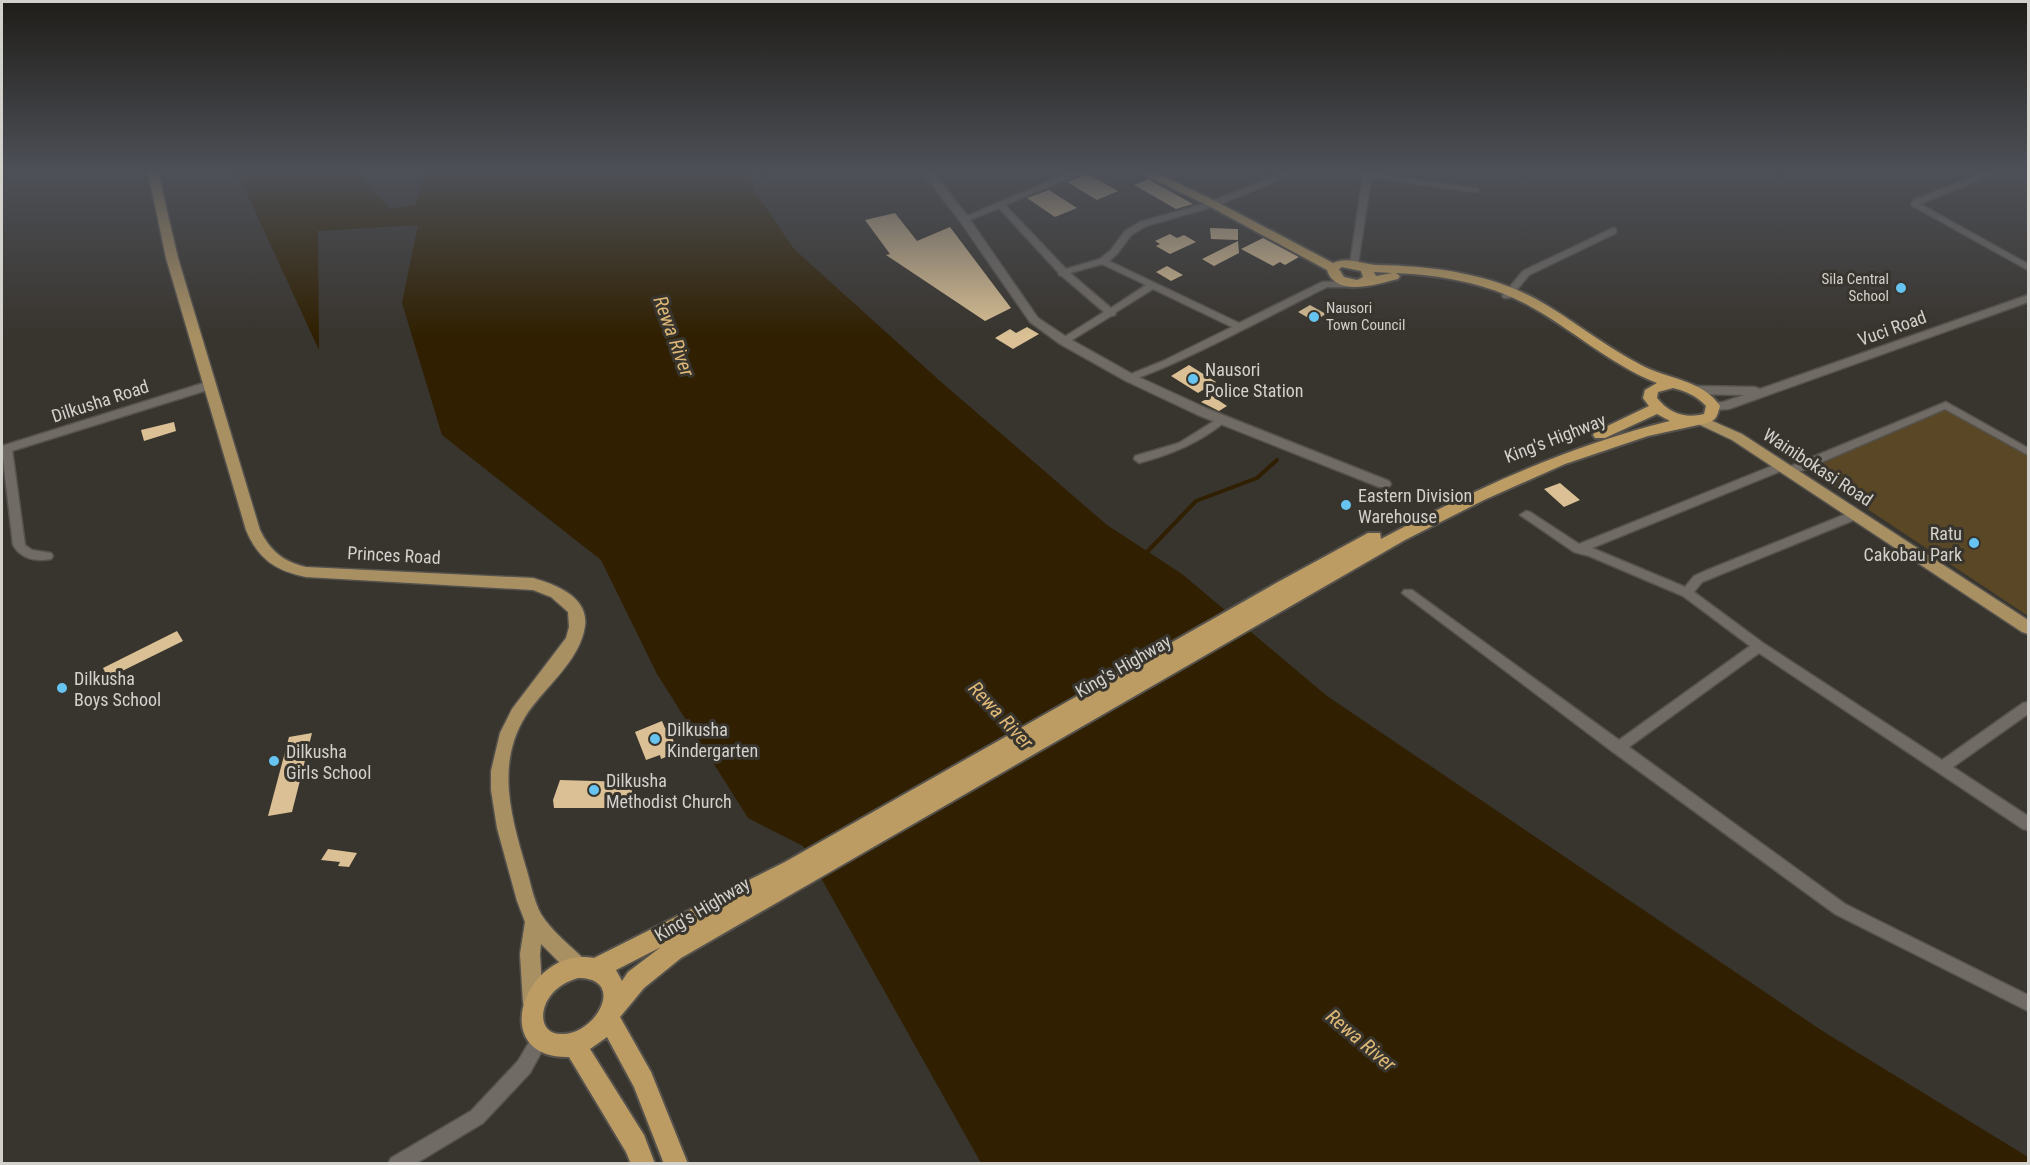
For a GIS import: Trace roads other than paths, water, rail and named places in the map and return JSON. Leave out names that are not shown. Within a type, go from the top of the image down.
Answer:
[{"type":"highway","points":[[1262,226],[1342,270],[1370,275],[1359,283]]},
{"type":"highway","points":[[1342,270],[1341,281],[1359,283],[1383,277],[1415,276],[1467,283],[1508,294],[1543,315],[1652,390]]},
{"type":"highway","points":[[1342,270],[1458,276],[1508,294],[1553,314],[1654,378],[1695,390],[1707,398],[1713,408],[1710,417],[1694,421],[1676,418],[1657,408],[1650,398],[1652,390],[1673,384]]},
{"type":"highway","name":"King's Highway","points":[[611,1014],[636,980],[674,951],[796,875],[1430,508],[1629,423],[1657,408]]},
{"type":"highway","name":"King's Highway","points":[[1289,590],[1426,522],[1555,462],[1642,431],[1694,421]]},
{"type":"highway","name":"King's Highway","points":[[587,968],[796,875]]},
{"type":"highway","points":[[587,968],[609,977],[615,992],[611,1014],[594,1036],[574,1046],[549,1046],[540,1040],[531,1023],[533,1003],[544,986],[560,973],[587,968]]},
{"type":"highway","points":[[611,1014],[643,1080],[676,1164]]},
{"type":"highway","points":[[574,1046],[635,1144],[643,1164]]},
{"type":"main road","name":"Princes Road","points":[[165,226],[172,258],[253,530],[262,549],[276,562],[306,572],[533,584],[550,588],[568,600],[577,619],[576,633],[555,667],[519,712],[505,744],[498,771],[503,826],[535,922],[530,954],[533,1003]]},
{"type":"main road","name":"Wainibokasi Road","points":[[1713,408],[1737,437]]},
{"type":"main road","name":"Wainibokasi Road","points":[[1694,421],[1737,437],[2028,628]]},
{"type":"main road","name":"Princes Road","points":[[535,922],[587,968]]},
{"type":"street","points":[[969,226],[1034,320],[1064,341],[1130,378],[1222,419],[1384,484]]},
{"type":"street","points":[[1020,226],[1062,273],[1112,313]]},
{"type":"street","points":[[1062,273],[1103,261],[1114,252],[1128,233],[1139,226]]},
{"type":"street","points":[[1130,378],[1166,363],[1342,270],[1352,226]]},
{"type":"street","points":[[1954,226],[2028,267]]},
{"type":"street","points":[[1508,294],[1526,273],[1613,231]]},
{"type":"street","points":[[1103,261],[1238,326]]},
{"type":"street","points":[[1064,341],[1112,313],[1153,285]]},
{"type":"street","name":"Vuci Road","points":[[1713,408],[1768,391],[2028,298]]},
{"type":"street","name":"Dilkusha Road","points":[[4,450],[210,385]]},
{"type":"street","name":"Vuci Road","points":[[1695,390],[1768,391]]},
{"type":"street","points":[[1578,549],[1946,405],[2028,452]]},
{"type":"street","points":[[1139,459],[1180,448],[1198,440],[1222,419]]},
{"type":"street","points":[[4,450],[19,545],[22,551],[30,555],[47,556]]},
{"type":"street","points":[[1526,515],[1578,549],[1592,552],[1687,592],[1759,646],[2028,824]]},
{"type":"street","points":[[1687,592],[1698,579],[1855,515]]},
{"type":"street","points":[[1408,593],[1840,909],[2028,1003]]},
{"type":"street","points":[[1618,748],[1759,646]]},
{"type":"street","points":[[1943,767],[2028,707]]},
{"type":"street","points":[[397,1164],[477,1117],[524,1067],[540,1040]]},
{"type":"water","points":[[262,226],[395,226],[318,231],[319,350]]},
{"type":"water","name":"Rewa River","points":[[418,226],[779,226],[794,249],[940,381],[1107,525],[1182,574],[1327,696],[1824,1032],[2028,1157],[2028,1163],[981,1163],[803,846],[748,818],[657,674],[601,560],[442,435],[402,303]]},
{"type":"waterway","points":[[1147,552],[1196,501],[1257,478],[1277,460]]},
{"type":"place","name":"Sila Central School","points":[[1901,288]]},
{"type":"place","name":"Nausori Town Council","points":[[1314,317]]},
{"type":"place","name":"Nausori Police Station","points":[[1193,379]]},
{"type":"place","name":"Eastern Division Warehouse","points":[[1346,505]]},
{"type":"place","name":"Ratu Cakobau Park","points":[[1974,543]]},
{"type":"place","name":"Dilkusha Boys School","points":[[62,688]]},
{"type":"place","name":"Dilkusha Kindergarten","points":[[655,739]]},
{"type":"place","name":"Dilkusha Girls School","points":[[274,761]]},
{"type":"place","name":"Dilkusha Methodist Church","points":[[594,790]]}]
